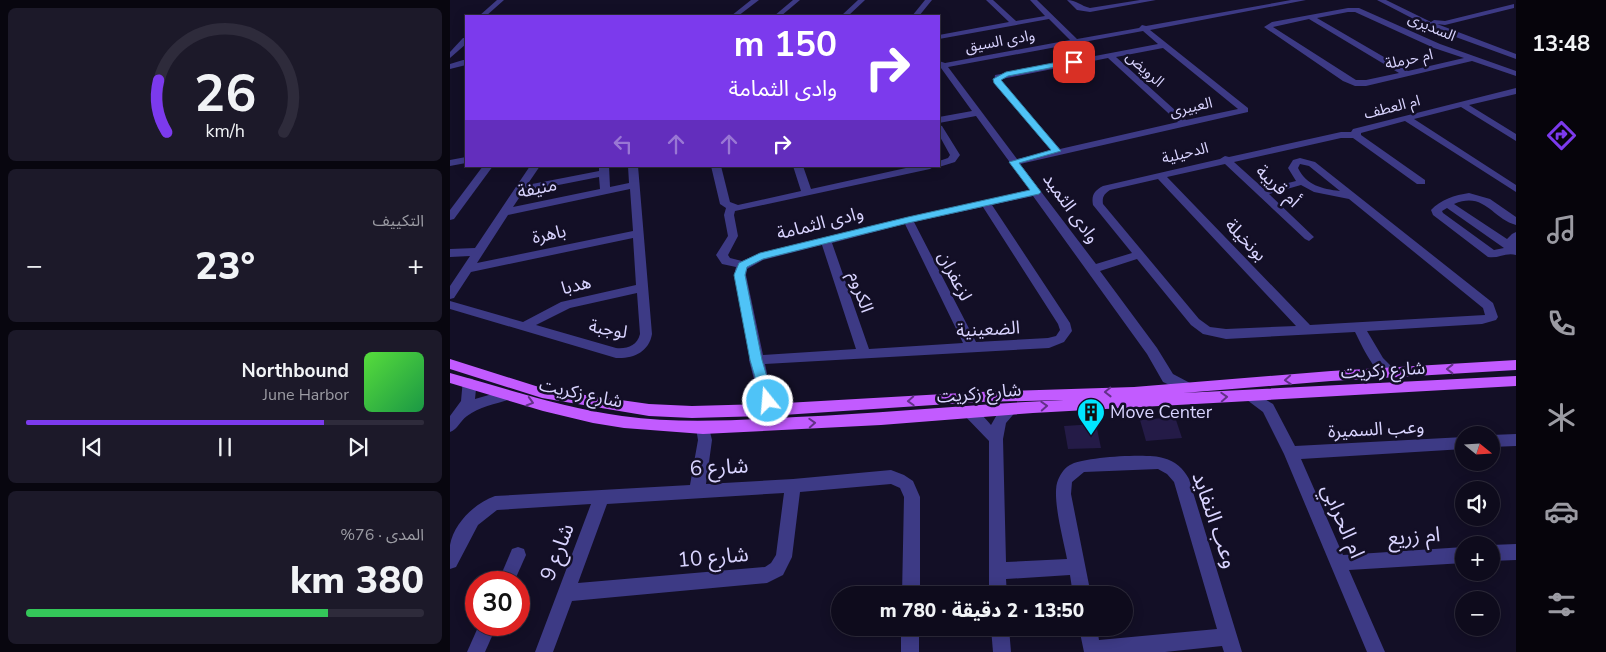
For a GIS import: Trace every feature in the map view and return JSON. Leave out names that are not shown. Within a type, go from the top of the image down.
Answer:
[{"type":"main road","name":"شارع زكريت","points":[[450,364],[542,393],[571,399],[649,410],[753,411],[1166,384],[1184,387],[1383,370],[1516,365]]},
{"type":"main road","points":[[1464,384],[1469,378],[1477,374],[1516,373]]},
{"type":"main road","name":"شارع زكريت","points":[[450,378],[562,410],[613,421],[708,432],[1011,409],[1252,396],[1270,401],[1516,381]]},
{"type":"street","points":[[483,15],[501,0]]},
{"type":"street","points":[[493,15],[509,0]]},
{"type":"street","points":[[735,15],[756,0]]},
{"type":"street","points":[[778,15],[798,0]]},
{"type":"street","points":[[845,15],[862,0]]},
{"type":"street","points":[[916,15],[929,0]]},
{"type":"street","points":[[989,0],[1015,24]]},
{"type":"street","points":[[1033,0],[1074,40]]},
{"type":"street","points":[[1070,0],[1080,8],[1090,10],[1153,0]]},
{"type":"street","name":"وادى السيق","points":[[1269,5],[1290,0]]},
{"type":"street","name":"وادى السيق","points":[[940,64],[1303,0]]},
{"type":"street","points":[[1380,0],[1434,26],[1514,57]]},
{"type":"street","points":[[1388,0],[1514,57]]},
{"type":"street","points":[[1497,0],[1514,7]]},
{"type":"street","points":[[1269,5],[1279,11]]},
{"type":"street","points":[[1445,25],[1514,7]]},
{"type":"street","name":"السديرى","points":[[1353,82],[1268,27],[1272,24],[1348,10],[1360,11],[1423,40],[1516,74]]},
{"type":"street","points":[[1287,16],[1295,20]]},
{"type":"street","points":[[940,38],[1050,17]]},
{"type":"street","points":[[1310,17],[1407,74]]},
{"type":"street","name":"العبيرى","points":[[1014,162],[1245,110],[1144,28]]},
{"type":"street","points":[[450,46],[465,32]]},
{"type":"street","points":[[450,56],[465,41]]},
{"type":"street","points":[[465,42],[461,51],[465,55]]},
{"type":"street","points":[[1057,151],[997,79],[1006,74],[1164,45]]},
{"type":"street","name":"الرويض","points":[[1109,55],[1185,124]]},
{"type":"street","points":[[1500,69],[1514,57]]},
{"type":"street","name":"ام حرملة","points":[[1353,82],[1366,83],[1472,59]]},
{"type":"street","points":[[450,66],[465,62]]},
{"type":"street","name":"وادى الثميد","points":[[940,64],[1093,269],[1166,384]]},
{"type":"street","name":"ام العطف","points":[[1420,182],[1356,135],[1356,131],[1461,104],[1514,93]]},
{"type":"street","points":[[1461,104],[1516,138]]},
{"type":"street","points":[[940,120],[978,113]]},
{"type":"street","points":[[1406,118],[1516,189]]},
{"type":"street","points":[[940,130],[955,155],[949,162],[940,164]]},
{"type":"street","name":"الدحيلية","points":[[1352,196],[1318,190],[1302,182],[1296,175],[1293,165],[1300,161],[1312,164],[1352,196],[1484,302],[1492,312],[1492,317],[1482,320],[1226,334],[1207,331],[1195,322],[1139,255],[1098,205],[1097,197],[1100,192],[1107,188],[1341,135],[1356,135]]},
{"type":"street","points":[[450,163],[465,160]]},
{"type":"street","name":"أم قريبة","points":[[1225,160],[1309,237]]},
{"type":"street","points":[[450,217],[487,167]]},
{"type":"street","points":[[450,295],[534,167]]},
{"type":"street","name":"لوجبة","points":[[450,305],[616,353],[632,352],[641,346],[646,338],[633,167]]},
{"type":"street","points":[[716,167],[724,201],[731,207],[740,207],[807,193],[883,171],[921,167]]},
{"type":"street","points":[[798,167],[807,193]]},
{"type":"street","points":[[519,190],[577,178],[604,170],[604,191]]},
{"type":"street","name":"بونخيلة","points":[[1160,176],[1308,329]]},
{"type":"street","points":[[1262,194],[1302,182]]},
{"type":"street","name":"منيفة","points":[[505,212],[634,185]]},
{"type":"street","points":[[1456,188],[1468,196],[1481,198],[1516,222]]},
{"type":"street","name":"وادى الثمامة","points":[[743,265],[760,257],[908,220],[1036,192]]},
{"type":"street","points":[[1468,196],[1436,209],[1436,213],[1490,253],[1497,254],[1515,250]]},
{"type":"street","name":"الضعينية","points":[[756,360],[1049,343],[1060,339],[1066,332],[1064,323],[986,203]]},
{"type":"street","points":[[1448,204],[1515,250]]},
{"type":"street","points":[[731,207],[729,215],[733,236],[722,255],[726,261],[743,265],[740,275],[756,360],[768,410]]},
{"type":"street","name":"لزعفران","points":[[908,220],[972,348]]},
{"type":"street","points":[[1459,231],[1480,225]]},
{"type":"street","name":"باهرة","points":[[467,270],[638,233]]},
{"type":"street","points":[[1515,250],[1512,240],[1516,236]]},
{"type":"street","name":"الكروم","points":[[826,241],[864,353]]},
{"type":"street","points":[[450,253],[478,252]]},
{"type":"street","points":[[1093,269],[1139,255]]},
{"type":"street","name":"هدبا","points":[[524,327],[542,314],[563,305],[641,288]]},
{"type":"street","points":[[1358,326],[1383,370]]},
{"type":"street","points":[[450,426],[462,412],[469,395],[468,383]]},
{"type":"street","points":[[753,411],[764,394]]},
{"type":"street","points":[[462,412],[484,401],[506,395]]},
{"type":"street","name":"ام الحرابي","points":[[1270,401],[1376,652]]},
{"type":"street","points":[[998,586],[996,439],[998,422],[1011,409]]},
{"type":"street","points":[[969,412],[996,439]]},
{"type":"street","points":[[697,491],[708,432]]},
{"type":"street","points":[[1500,441],[1516,440]]},
{"type":"street","name":"وعب السميرة","points":[[1291,453],[1455,444]]},
{"type":"street","name":"وعب النفايد","points":[[1080,586],[1063,494],[1067,475],[1077,468],[1084,466],[1154,462],[1168,466],[1181,479],[1231,645],[1093,651],[1090,636]]},
{"type":"street","name":"شارع 6","points":[[450,561],[473,518],[483,509],[495,503],[793,486],[891,477],[897,478],[908,486],[912,498],[910,586]]},
{"type":"street","name":"شارع 10","points":[[565,592],[767,575],[777,569],[784,557],[793,486]]},
{"type":"street","name":"شارع 9","points":[[544,652],[602,496]]},
{"type":"street","points":[[1500,553],[1516,552]]},
{"type":"street","points":[[511,571],[518,554]]},
{"type":"street","name":"ام زريع","points":[[1338,563],[1455,556]]},
{"type":"street","points":[[997,571],[1077,567]]},
{"type":"street","points":[[476,652],[483,636]]},
{"type":"street","points":[[910,636],[910,652]]},
{"type":"street","points":[[1001,636],[1002,652]]},
{"type":"building","points":[[1175,417],[1182,438],[1146,441],[1140,420]]},
{"type":"building","points":[[1096,424],[1101,448],[1068,449],[1064,426]]},
{"type":"place","name":"Move Center","points":[[1091,436]]},
{"type":"route","points":[[768,401],[764,394],[756,360],[739,272],[743,265],[750,260],[760,257],[908,220],[1036,192],[1014,162],[1057,151],[997,79],[1001,75],[1074,62]]}]
